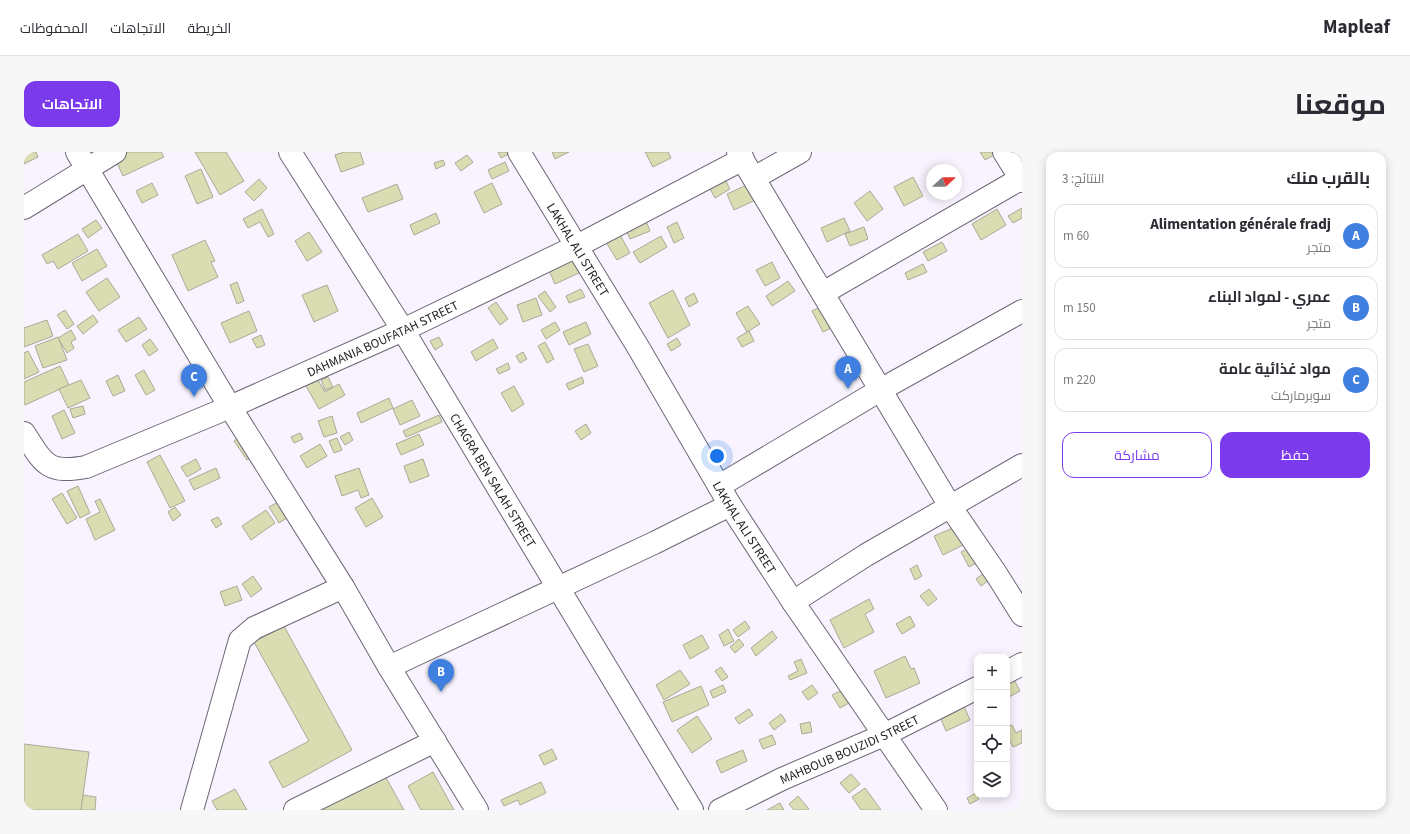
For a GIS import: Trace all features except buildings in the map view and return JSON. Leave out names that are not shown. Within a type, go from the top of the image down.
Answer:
[{"type":"street","points":[[24,208],[82,160],[116,152]]},
{"type":"street","name":"CHAGRA BEN SALAH STREET","points":[[290,152],[403,330],[692,810]]},
{"type":"street","name":"LAKHAL ALI STREET","points":[[519,152],[638,347],[730,505],[793,602],[936,810]]},
{"type":"street","points":[[754,178],[800,152]]},
{"type":"street","points":[[823,293],[1022,179],[1004,152]]},
{"type":"street","points":[[740,156],[882,390],[950,506],[997,575],[1022,616]]},
{"type":"street","name":"DAHMANIA BOUFATAH STREET","points":[[24,433],[38,454],[50,466],[60,470],[72,470],[93,464],[230,407],[403,330],[577,246],[740,156]]},
{"type":"street","points":[[82,160],[230,407],[342,587],[389,667],[477,810]]},
{"type":"street","points":[[719,486],[882,390],[1022,311]]},
{"type":"street","points":[[793,602],[866,555],[1022,465]]},
{"type":"street","points":[[389,667],[730,505]]},
{"type":"street","points":[[192,810],[240,640],[254,628],[342,587]]},
{"type":"street","points":[[1010,670],[1022,664]]},
{"type":"street","name":"MAHBOUB BOUZIDI STREET","points":[[720,810],[782,779],[884,735],[974,690]]},
{"type":"street","points":[[295,810],[435,741]]},
{"type":"place","name":"Alimentation générale fradj","points":[[848,389]]},
{"type":"place","name":"مواد غذائية عامة","points":[[194,397]]},
{"type":"place","name":"عمري - لمواد البناء","points":[[441,692]]}]
